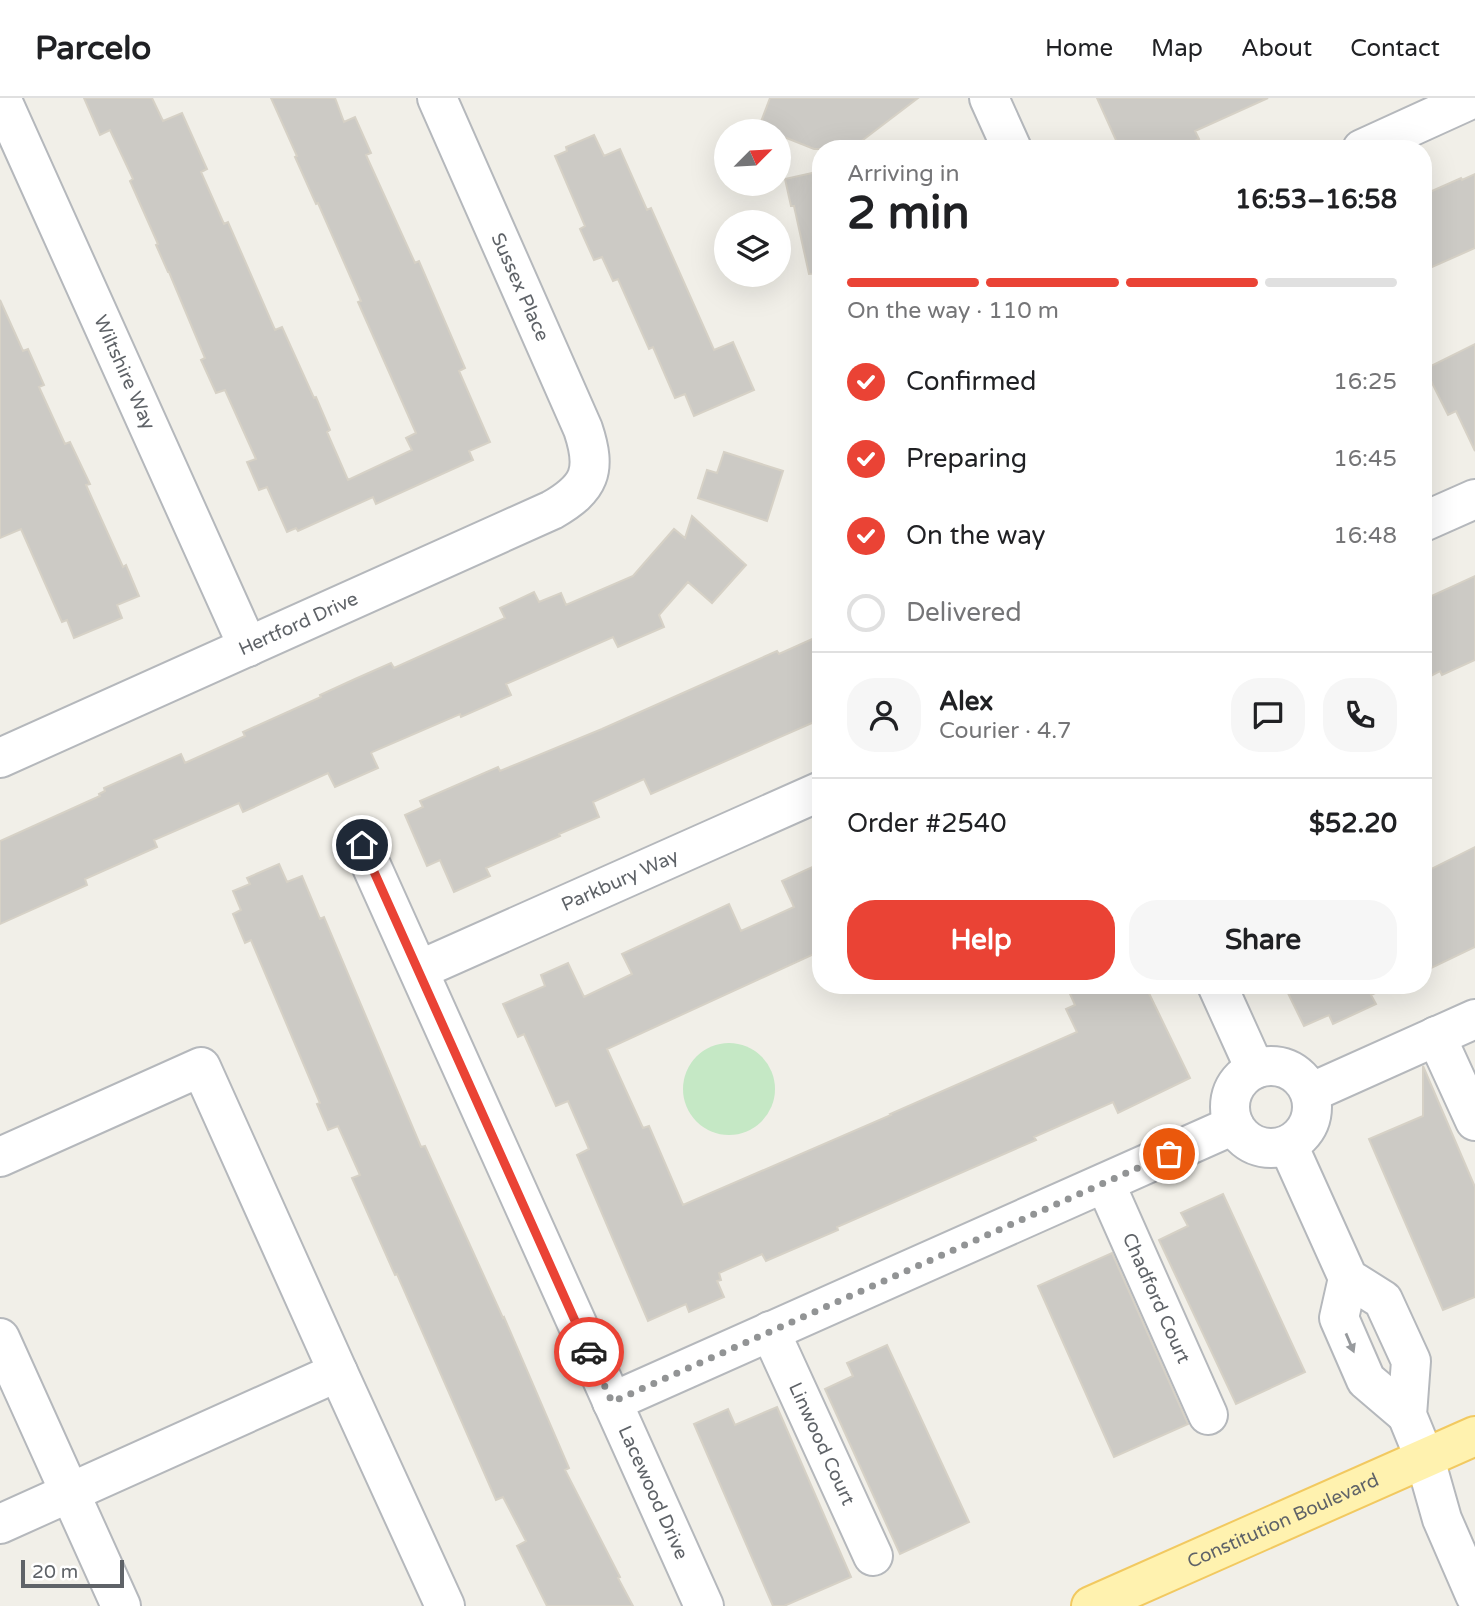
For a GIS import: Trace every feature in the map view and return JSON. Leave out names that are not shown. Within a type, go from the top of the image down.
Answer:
[{"type":"main road","name":"Constitution Boulevard","points":[[1091,1606],[1475,1436]]},
{"type":"street","name":"Wiltshire Way","points":[[1,98],[248,646]]},
{"type":"street","name":"Sussex Place","points":[[437,98],[583,429],[590,462],[587,478]]},
{"type":"street","points":[[989,98],[1008,140]]},
{"type":"street","points":[[1382,140],[1474,98]]},
{"type":"street","name":"Hertford Drive","points":[[0,758],[552,510],[579,491],[587,478]]},
{"type":"street","points":[[1432,518],[1475,499]]},
{"type":"street","name":"Parkbury Way","points":[[419,970],[812,795]]},
{"type":"street","name":"Lacewood Drive","points":[[362,845],[704,1606]]},
{"type":"street","points":[[1221,994],[1255,1069]]},
{"type":"street","points":[[1310,1093],[1475,1019]]},
{"type":"street","points":[[1436,1036],[1475,1121]]},
{"type":"street","points":[[1264,1066],[1283,1067],[1300,1077],[1310,1093],[1313,1113],[1310,1123],[1305,1133],[1289,1146],[1261,1148],[1245,1140],[1230,1114],[1232,1093],[1238,1082],[1245,1074],[1264,1066]]},
{"type":"street","points":[[0,1157],[201,1067],[445,1606]]},
{"type":"street","points":[[612,1402],[1234,1125]]},
{"type":"street","points":[[1289,1146],[1348,1278],[1339,1318],[1366,1380],[1407,1415],[1425,1459],[1442,1519],[1475,1595]]},
{"type":"street","name":"Chadford Court","points":[[1105,1183],[1208,1415]]},
{"type":"street","name":"Linwood Court","points":[[770,1331],[873,1556]]},
{"type":"street","points":[[0,1338],[121,1606]]},
{"type":"street","points":[[0,1524],[338,1372]]},
{"type":"green space","points":[[729,1043],[746,1047],[761,1057],[771,1072],[775,1089],[771,1106],[761,1121],[746,1131],[729,1135],[712,1131],[697,1121],[687,1106],[683,1089],[687,1072],[697,1057],[712,1047]]},
{"type":"building","points":[[84,98],[152,98],[163,121],[182,113],[207,169],[201,172],[224,224],[228,222],[275,330],[282,327],[314,398],[316,397],[330,430],[327,432],[348,480],[412,450],[406,438],[416,433],[271,98],[335,98],[344,122],[355,117],[371,153],[366,155],[415,263],[419,261],[465,368],[459,371],[490,442],[469,451],[473,460],[376,504],[373,497],[298,531],[296,528],[287,532],[267,487],[259,490],[247,462],[256,459],[225,390],[216,393],[201,360],[205,358],[130,181],[133,179],[110,130],[100,135]]},
{"type":"building","points":[[770,98],[918,98],[863,140],[812,140],[812,148],[791,140],[791,119],[762,119]]},
{"type":"building","points":[[1097,98],[1268,98],[1195,131],[1199,139],[1197,140],[1116,140]]},
{"type":"building","points":[[594,135],[604,156],[620,149],[647,210],[651,208],[714,350],[733,342],[754,390],[694,416],[685,394],[675,398],[653,347],[649,349],[618,279],[613,281],[602,257],[594,260],[580,229],[585,226],[555,156],[567,151],[566,147]]},
{"type":"building","points":[[812,173],[812,274],[809,274],[794,206],[791,206],[789,196],[791,196],[791,178]]},
{"type":"building","points":[[1475,174],[1475,248],[1432,267],[1432,191],[1461,178],[1462,180]]},
{"type":"building","points":[[0,300],[23,351],[28,349],[44,385],[39,387],[65,444],[70,442],[90,484],[86,485],[139,596],[117,605],[122,618],[74,638],[67,620],[62,622],[21,529],[0,538]]},
{"type":"building","points":[[1475,344],[1475,451],[1456,411],[1448,415],[1432,383],[1432,366]]},
{"type":"building","points":[[724,452],[783,471],[767,521],[698,498],[707,470],[717,473]]},
{"type":"building","points":[[692,516],[746,565],[712,603],[688,582],[659,615],[664,627],[618,647],[613,637],[506,684],[511,695],[372,752],[378,768],[335,787],[328,773],[243,812],[239,803],[154,840],[157,847],[85,879],[87,885],[0,924],[0,841],[100,796],[99,794],[105,791],[104,788],[181,754],[185,763],[245,736],[243,732],[355,679],[391,663],[394,668],[505,618],[500,608],[534,592],[539,602],[561,593],[566,605],[633,576],[674,529],[685,538]]},
{"type":"building","points":[[1475,576],[1475,660],[1442,675],[1440,671],[1432,675],[1432,596]]},
{"type":"building","points":[[812,639],[812,723],[651,794],[644,779],[593,802],[599,817],[486,868],[490,876],[454,892],[440,860],[427,866],[405,815],[423,807],[420,801],[498,767],[500,771],[602,729],[777,651],[779,654]]},
{"type":"building","points":[[1475,847],[1475,947],[1432,968],[1432,868]]},
{"type":"building","points":[[279,864],[287,882],[302,876],[320,919],[324,917],[421,1147],[425,1146],[504,1317],[569,1468],[565,1470],[633,1606],[547,1606],[517,1546],[526,1541],[503,1497],[496,1500],[352,1178],[360,1175],[338,1126],[328,1130],[317,1104],[320,1103],[251,940],[245,943],[233,914],[241,910],[233,891],[250,884],[247,878]]},
{"type":"building","points":[[812,867],[812,955],[607,1049],[643,1128],[649,1126],[683,1205],[1077,1032],[1066,1009],[1075,1005],[1070,994],[1149,994],[1190,1078],[1118,1113],[1113,1102],[1034,1137],[1036,1140],[837,1227],[838,1230],[766,1261],[762,1254],[719,1273],[721,1280],[717,1281],[724,1297],[689,1312],[686,1304],[648,1321],[577,1155],[589,1149],[568,1101],[556,1106],[524,1034],[518,1037],[503,1004],[545,986],[541,975],[568,963],[584,997],[632,974],[622,954],[729,904],[741,931],[794,907],[782,881]]},
{"type":"building","points":[[1288,994],[1373,994],[1371,995],[1376,1004],[1333,1024],[1329,1015],[1304,1026]]},
{"type":"building","points":[[1423,1066],[1475,1187],[1475,1297],[1443,1310],[1369,1139],[1423,1116]]},
{"type":"building","points":[[1223,1194],[1305,1372],[1236,1404],[1159,1240],[1188,1226],[1181,1213]]},
{"type":"building","points":[[1112,1253],[1188,1424],[1114,1457],[1038,1286]]},
{"type":"building","points":[[887,1345],[969,1522],[900,1554],[825,1389],[853,1376],[847,1363]]},
{"type":"building","points":[[777,1407],[851,1577],[784,1606],[773,1606],[694,1424],[728,1409],[735,1425]]},
{"type":"way so far","points":[[589,1352],[612,1402],[1169,1154]]},
{"type":"route","points":[[362,845],[589,1352]]}]
